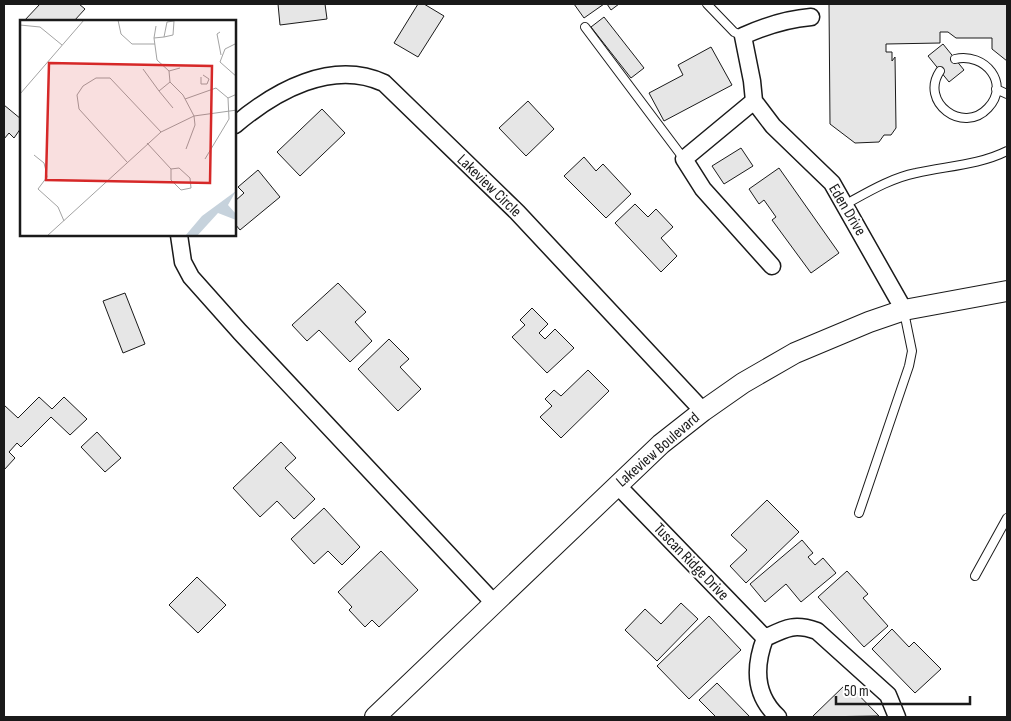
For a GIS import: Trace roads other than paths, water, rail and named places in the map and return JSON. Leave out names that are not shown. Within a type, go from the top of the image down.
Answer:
[{"type":"street","points":[[743,36],[794,18],[811,17]]},
{"type":"street","name":"Eden Drive","points":[[743,36],[754,101],[773,126],[832,183],[846,204],[904,310]]},
{"type":"street","name":"Lakeview Circle","points":[[236,123],[270,98],[294,86],[326,76],[358,75],[373,78],[384,83],[517,212],[703,410]]},
{"type":"street","points":[[754,101],[684,159],[703,188],[772,266]]},
{"type":"street","points":[[179,236],[183,262],[191,277],[240,332],[494,603]]},
{"type":"street","name":"Lakeview Boulevard","points":[[375,717],[661,444],[703,410],[743,383],[795,353],[868,322],[904,310],[1007,291]]},
{"type":"street","name":"Tuscan Ridge Drive","points":[[617,485],[765,638]]},
{"type":"street","points":[[778,717],[771,711],[760,693],[758,676],[759,655],[765,638],[789,627],[805,627],[817,630],[888,695],[897,717]]},
{"type":"lane","points":[[707,4],[734,32],[743,36]]},
{"type":"lane","points":[[585,27],[684,159]]},
{"type":"lane","points":[[940,71],[934,83],[934,93],[944,111],[962,119],[972,118],[989,108],[994,99],[996,89],[993,74],[983,62],[973,58],[963,57],[955,59]]},
{"type":"lane","points":[[996,89],[1007,94]]},
{"type":"lane","points":[[846,204],[894,179],[916,173],[969,164],[1007,151]]},
{"type":"lane","points":[[859,513],[909,366],[912,351],[904,310]]},
{"type":"lane","points":[[975,576],[1007,518]]}]
